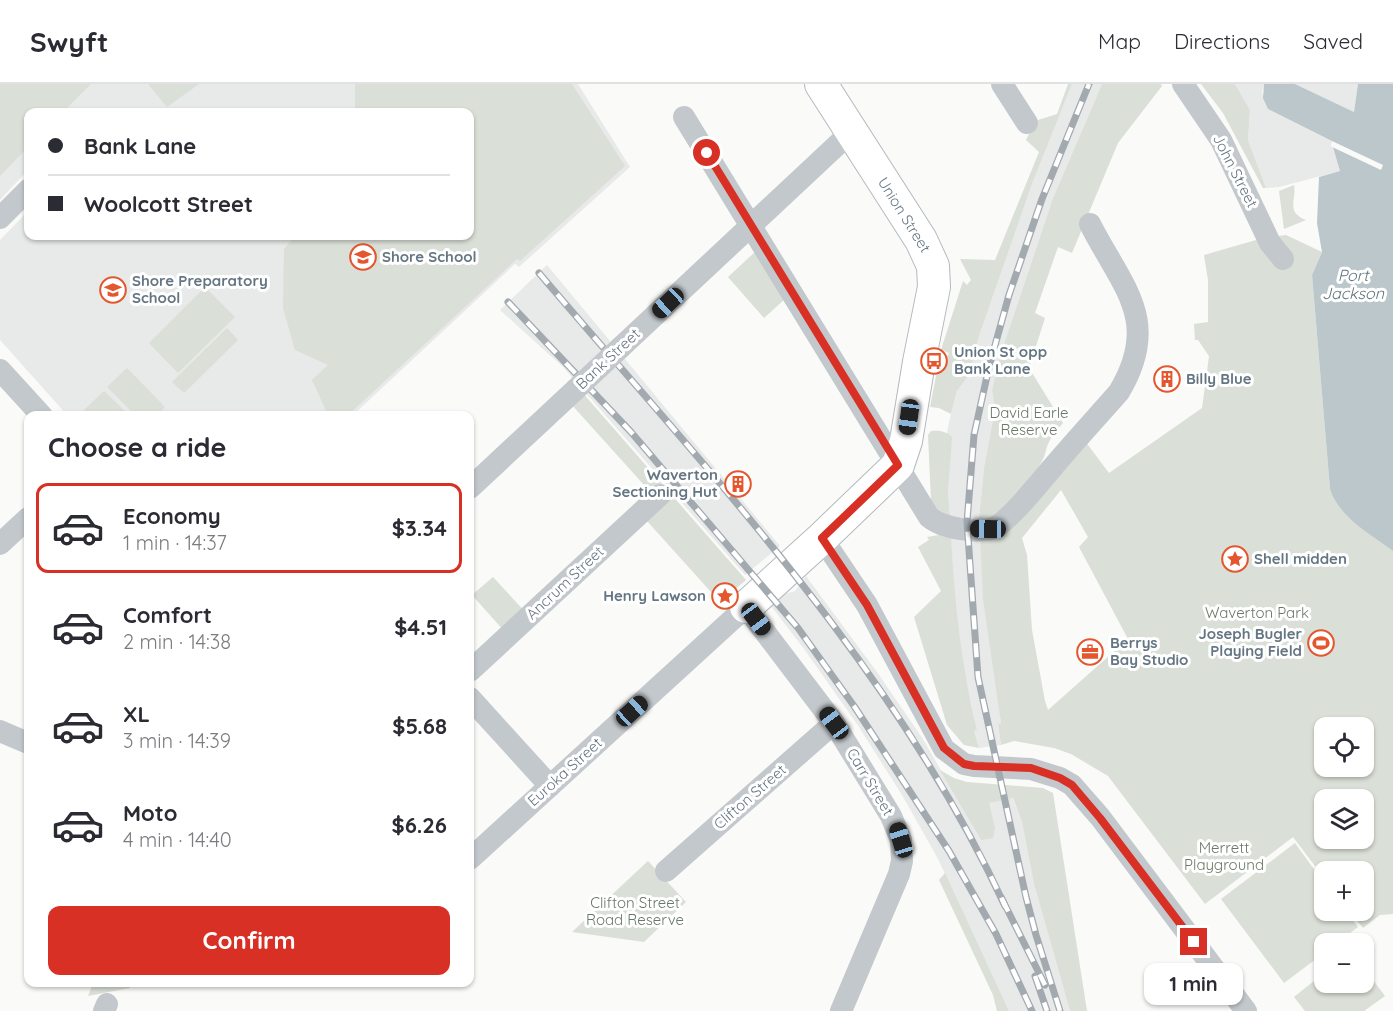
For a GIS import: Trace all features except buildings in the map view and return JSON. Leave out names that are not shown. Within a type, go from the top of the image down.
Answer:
[{"type":"street","name":"Union Street","points":[[821,84],[921,240],[933,266],[934,287],[906,441],[898,465]]},
{"type":"street","points":[[1002,84],[1027,123]]},
{"type":"street","name":"John Street","points":[[1184,84],[1221,140],[1270,243],[1283,260]]},
{"type":"street","points":[[684,117],[933,520],[953,529],[995,527],[1034,489],[1119,392],[1130,375],[1137,356],[1136,312],[1129,294],[1090,224]]},
{"type":"street","name":"Bank Street","points":[[474,484],[851,132]]},
{"type":"street","points":[[0,218],[24,194]]},
{"type":"street","points":[[0,370],[37,411]]},
{"type":"street","name":"Euroka Street","points":[[474,855],[822,538],[898,465]]},
{"type":"street","name":"Ancrum Street","points":[[474,667],[660,495]]},
{"type":"street","points":[[0,544],[24,522]]},
{"type":"street","points":[[822,538],[867,605],[944,748],[964,764],[1031,768],[1060,778],[1072,785],[1100,818],[1246,1011]]},
{"type":"street","name":"Carr Street","points":[[746,607],[834,723],[891,816],[903,851],[895,886],[841,1011]]},
{"type":"street","points":[[474,702],[550,786]]},
{"type":"street","name":"Clifton Street","points":[[666,871],[834,723]]},
{"type":"street","points":[[0,731],[24,741]]},
{"type":"shaded area","name":"Shore School","points":[[0,84],[578,84],[630,167],[519,267],[515,264],[357,411],[63,411],[0,340],[0,240],[24,215],[24,240],[474,240],[474,108],[24,108],[24,174],[0,200]]},
{"type":"shaded area","points":[[1072,84],[1102,84],[1053,198],[1000,356],[992,390],[995,409],[984,468],[979,518],[973,522],[950,516],[947,433],[949,422],[957,391],[969,375],[979,336],[1032,184]]},
{"type":"shaded area","points":[[1235,84],[1264,84],[1262,92],[1268,109],[1332,141],[1340,171],[1279,187],[1266,188],[1248,140],[1250,110]]},
{"type":"shaded area","points":[[1295,84],[1358,84],[1354,112]]},
{"type":"shaded area","points":[[547,265],[780,546],[745,575],[564,368],[500,310]]},
{"type":"shaded area","points":[[951,533],[980,536],[1001,723],[998,724],[1001,745],[979,748],[974,731],[977,730],[960,653],[954,602]]},
{"type":"shaded area","points":[[806,576],[923,739],[981,840],[988,803],[1012,797],[1022,822],[1034,884],[1070,1011],[1009,1011],[937,857],[902,795],[857,724],[771,606],[785,594],[795,591]]},
{"type":"green space","points":[[0,84],[91,84],[67,108],[24,108],[24,151],[0,176]]},
{"type":"green space","points":[[148,84],[199,84],[167,107]]},
{"type":"green space","name":"Shore School","points":[[355,84],[572,84],[625,166],[520,261],[517,259],[352,411],[326,411],[312,380],[328,365],[295,350],[283,308],[284,249],[292,240],[474,240],[474,108],[355,108]]},
{"type":"green space","points":[[1068,84],[1072,84],[1032,184],[979,336],[969,375],[957,391],[951,414],[939,408],[930,407],[939,361],[945,362],[949,353],[941,350],[963,281],[967,285],[971,280],[960,259],[995,260],[1039,152],[1026,140],[1035,121],[1057,114]]},
{"type":"green space","name":"David Earle Reserve","points":[[1102,84],[1161,84],[1162,86],[1118,143],[1072,253],[1058,247],[1035,313],[1045,318],[1029,368],[1063,423],[1050,439],[1044,457],[1034,474],[1002,512],[989,522],[982,524],[950,523],[935,511],[931,501],[928,435],[931,431],[940,431],[952,437],[948,492],[950,516],[964,522],[979,518],[984,468],[995,409],[992,390],[1000,356],[1053,198]]},
{"type":"green space","points":[[1201,84],[1235,84],[1250,110],[1248,140],[1266,188],[1263,188],[1223,113]]},
{"type":"green space","points":[[1294,185],[1294,209],[1300,217],[1306,220],[1284,229],[1279,191]]},
{"type":"green space","name":"Waverton Park","points":[[1286,235],[1322,252],[1312,275],[1330,489],[1374,537],[1393,551],[1393,914],[1380,915],[1374,920],[1374,861],[1314,861],[1314,865],[1293,837],[1205,904],[1108,776],[1071,754],[1054,748],[1014,741],[1001,745],[998,724],[1001,723],[983,599],[980,536],[1085,441],[1109,473],[1202,408],[1209,356],[1198,340],[1195,340],[1194,324],[1208,322],[1208,280],[1204,255],[1263,238]],"holes":[[[1061,490],[1088,537],[1079,547],[1128,639],[1048,710],[1032,630],[1027,555],[1022,538]]]},
{"type":"green space","points":[[756,251],[786,298],[764,318],[728,277]]},
{"type":"green space","points":[[205,287],[235,317],[178,373],[149,343]]},
{"type":"green space","points":[[227,328],[238,340],[184,393],[172,382]]},
{"type":"green space","points":[[127,368],[165,407],[161,411],[131,411],[107,387]]},
{"type":"green space","points":[[574,383],[746,580],[720,602],[647,521],[663,506],[562,394]]},
{"type":"green space","points":[[104,391],[125,411],[85,411]]},
{"type":"green space","points":[[951,533],[959,632],[977,730],[974,731],[979,748],[964,745],[947,725],[914,617],[941,591],[918,547],[929,540],[927,537]]},
{"type":"green space","points":[[493,577],[526,613],[505,632],[474,597],[474,593]]},
{"type":"green space","points":[[940,770],[967,782],[1043,788],[1053,793],[1087,1011],[1070,1011],[1034,884],[1022,822],[1013,798],[989,803],[995,828],[993,838],[981,840]]},
{"type":"green space","points":[[1295,843],[1314,869],[1314,921],[1354,921],[1358,927],[1350,933],[1314,933],[1314,960],[1284,983],[1221,899]]},
{"type":"green space","name":"Clifton Street Road Reserve","points":[[648,861],[686,902],[644,942],[572,932]]},
{"type":"green space","points":[[945,873],[1009,1011],[997,1011],[993,995],[939,880]]},
{"type":"green space","name":"Waverton Park","points":[[1357,921],[1372,921],[1363,928]]},
{"type":"green space","points":[[1314,981],[1314,993],[1374,993],[1374,981],[1385,996],[1364,1011],[1305,1011],[1294,997]]},
{"type":"green space","points":[[91,987],[130,987],[130,988],[88,996]]},
{"type":"water","name":"Port Jackson","points":[[1264,84],[1295,84],[1354,112],[1358,84],[1393,84],[1393,551],[1348,517],[1330,489],[1312,275],[1322,252],[1317,223],[1319,177],[1340,171],[1333,147],[1330,146],[1332,141],[1268,109],[1263,98]]},
{"type":"pier","points":[[1332,141],[1383,165],[1381,170],[1330,146]]},
{"type":"railway","points":[[1060,1011],[1026,897],[978,677],[967,522],[974,435],[989,367],[1009,295],[1042,199],[1089,84]]},
{"type":"railway","points":[[539,273],[732,498],[853,652],[909,733],[960,818],[1005,906],[1001,897]]},
{"type":"railway","points":[[508,302],[631,432],[798,628],[854,706],[949,851],[996,934],[1032,1011]]},
{"type":"railway","points":[[1002,899],[1045,985]]},
{"type":"railway","points":[[1035,976],[1047,1011]]},
{"type":"place","name":"Shore School","points":[[363,257]]},
{"type":"place","name":"Shore Preparatory School","points":[[113,290]]},
{"type":"place","name":"Union St opp Bank Lane","points":[[934,361]]},
{"type":"place","name":"Billy Blue","points":[[1167,379]]},
{"type":"place","name":"Waverton Sectioning Hut","points":[[738,484]]},
{"type":"place","name":"Shell midden","points":[[1235,559]]},
{"type":"place","name":"Henry Lawson","points":[[725,596]]},
{"type":"place","name":"Joseph Bugler Playing Field","points":[[1321,643]]},
{"type":"place","name":"Berrys Bay Studio","points":[[1090,652]]},
{"type":"route","points":[[707,153],[898,465],[822,538],[867,605],[944,748],[964,764],[1031,768],[1060,778],[1072,785],[1100,818],[1194,942]]},
{"type":"park label","name":"Merrett Playground","points":[[1224,856]]}]
